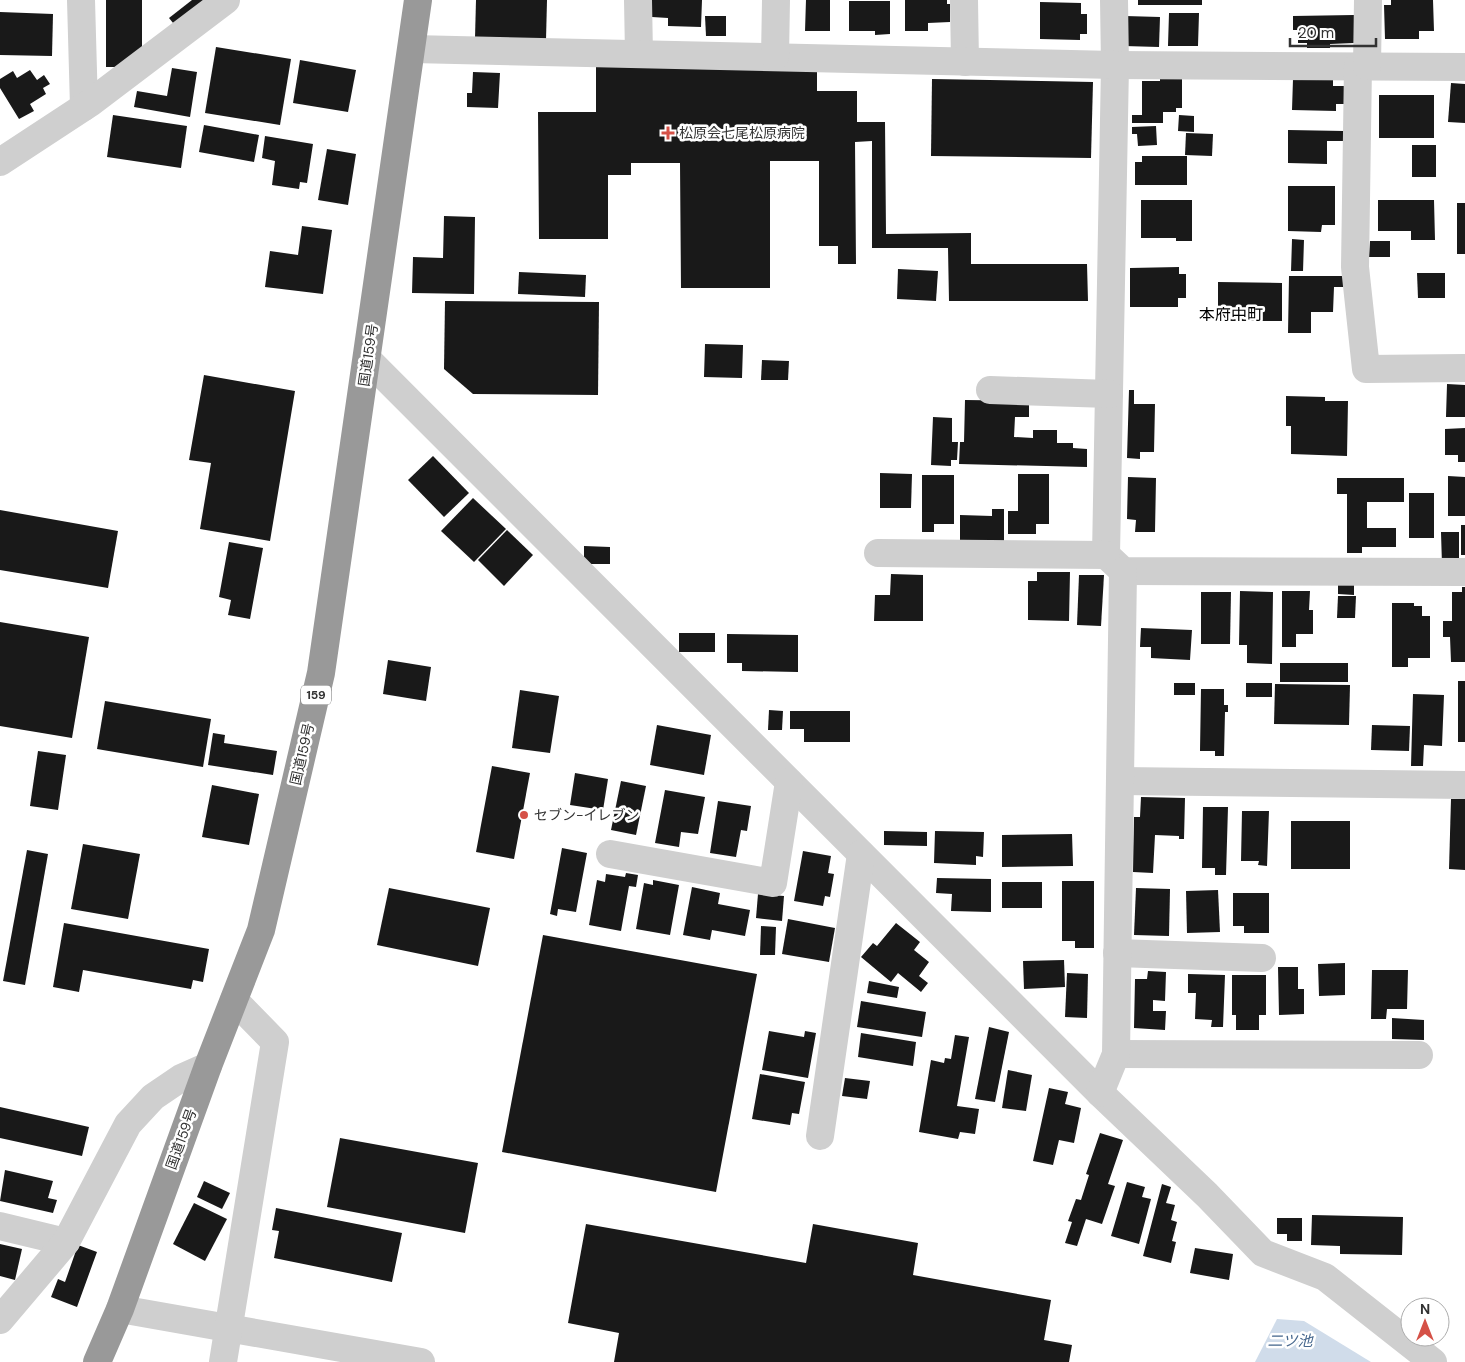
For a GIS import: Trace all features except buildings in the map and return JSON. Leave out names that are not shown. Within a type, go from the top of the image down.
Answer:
[{"type":"highway","name":"国道159号","points":[[97,1362],[120,1309],[208,1066],[261,930],[321,673],[368,360],[418,0]]},
{"type":"street","points":[[81,0],[84,107]]},
{"type":"street","points":[[0,162],[84,107],[226,0]]},
{"type":"street","points":[[638,0],[638,54]]},
{"type":"street","points":[[775,57],[776,0]]},
{"type":"street","points":[[964,0],[965,62]]},
{"type":"street","points":[[1100,1093],[1116,1054],[1120,781],[1109,394],[1115,65],[1114,0]]},
{"type":"street","points":[[1368,0],[1362,66],[1355,268],[1366,369],[1465,368]]},
{"type":"street","points":[[412,49],[1115,65],[1465,67]]},
{"type":"street","points":[[368,360],[1100,1093],[1207,1195],[1263,1252],[1325,1277],[1433,1362]]},
{"type":"street","points":[[990,390],[1109,394]]},
{"type":"street","points":[[878,553],[1114,563],[1465,572]]},
{"type":"street","points":[[1120,781],[1465,785]]},
{"type":"street","points":[[610,854],[774,884],[789,782]]},
{"type":"street","points":[[820,1136],[861,854]]},
{"type":"street","points":[[1117,953],[1262,958]]},
{"type":"street","points":[[223,1362],[275,1042],[234,1000]]},
{"type":"street","points":[[1116,1054],[1419,1055]]},
{"type":"street","points":[[0,1320],[66,1242],[128,1124],[153,1097],[181,1078],[208,1066]]},
{"type":"street","points":[[0,1226],[66,1242]]},
{"type":"street","points":[[120,1309],[421,1362]]},
{"type":"water","name":"二ツ池","points":[[1277,1319],[1304,1321],[1371,1362],[1255,1362]]},
{"type":"place","name":"松原会七尾松原病院","points":[[668,133]]},
{"type":"place","name":"セブン-イレブン","points":[[524,815]]},
{"type":"district","name":"本府中町","points":[[1231,314]]}]
